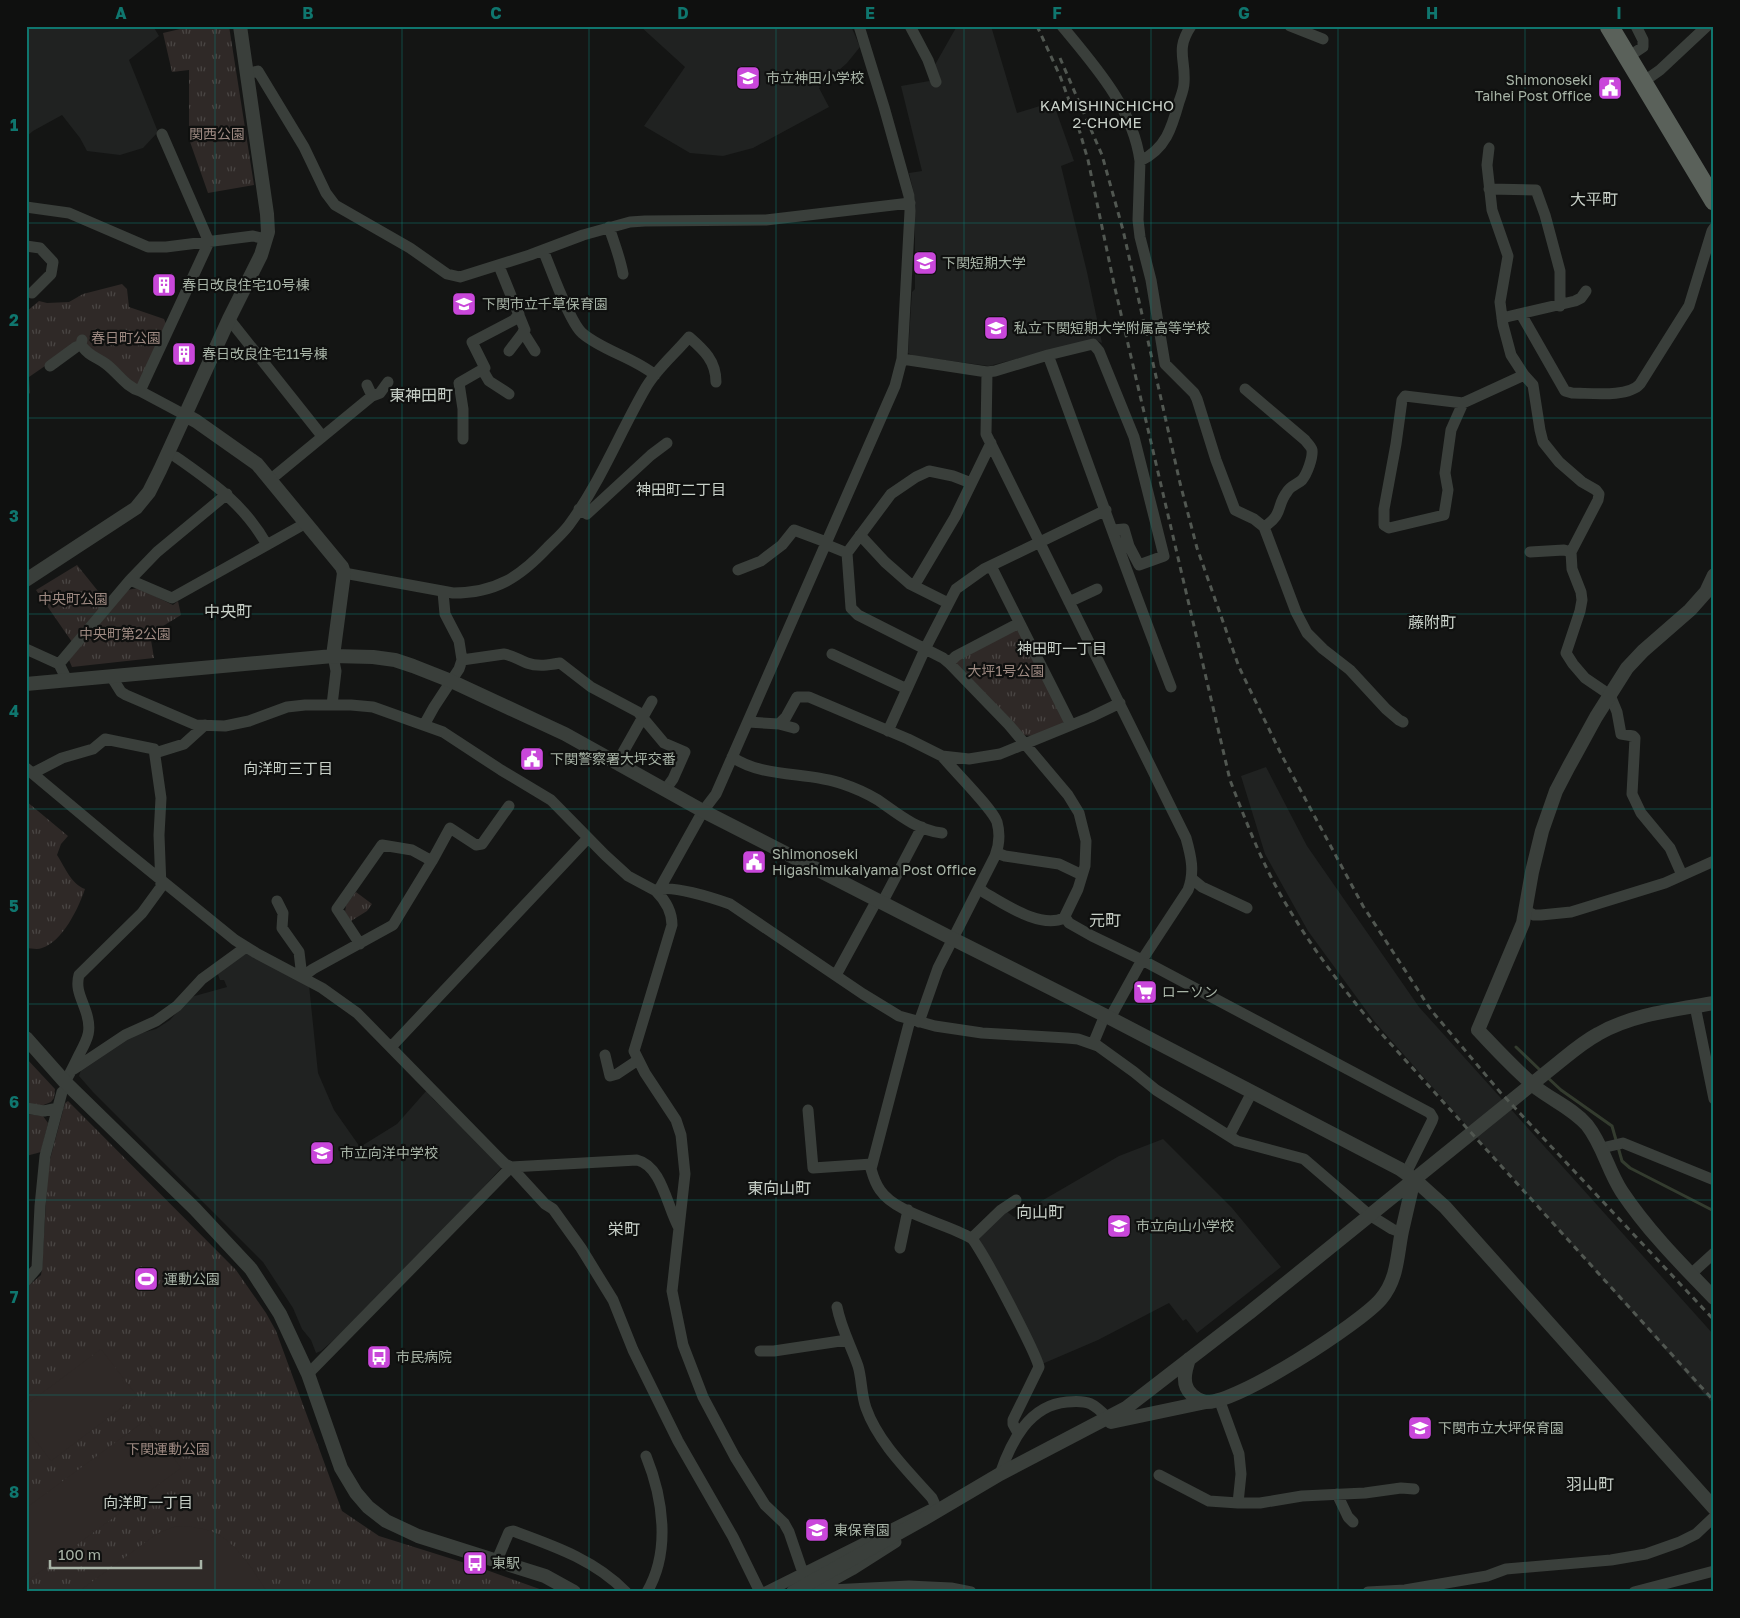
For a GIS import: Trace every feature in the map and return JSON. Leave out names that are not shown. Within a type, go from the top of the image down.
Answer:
[{"type":"highway","points":[[1609,26],[1714,201]]},
{"type":"street","points":[[26,580],[136,508],[142,501],[160,470],[261,254],[268,232],[267,214],[240,26]]},
{"type":"street","points":[[658,889],[703,811],[716,794],[895,386],[902,359],[910,203],[860,26]]},
{"type":"street","points":[[910,26],[928,60],[936,82]]},
{"type":"street","points":[[1062,26],[1105,80],[1125,111],[1140,161],[1139,229],[1151,280],[1164,364],[1197,399],[1216,460],[1235,510],[1264,527],[1296,612],[1307,633],[1323,649],[1350,670],[1386,709],[1403,722]]},
{"type":"street","points":[[1140,161],[1150,156],[1158,148],[1172,124],[1184,83],[1182,46],[1191,26]]},
{"type":"street","points":[[1290,26],[1323,39]]},
{"type":"street","points":[[1628,57],[1643,47],[1643,40],[1636,26]]},
{"type":"street","points":[[1643,82],[1660,70],[1707,26]]},
{"type":"street","points":[[247,74],[258,71],[304,146],[326,193],[335,205],[410,248],[447,274],[460,278],[609,227],[645,220],[766,220],[910,203]]},
{"type":"street","points":[[140,391],[209,242],[162,134]]},
{"type":"street","points":[[1489,148],[1487,165],[1492,210],[1508,256],[1500,302],[1511,356],[1524,376],[1533,385],[1543,442],[1559,462],[1599,494],[1598,500],[1570,552],[1572,569],[1581,592],[1582,600],[1566,653],[1586,678],[1610,695],[1618,712],[1620,734],[1636,738],[1632,794],[1641,813],[1670,848],[1682,875]]},
{"type":"street","points":[[1489,189],[1536,190],[1545,215],[1560,271],[1560,306]]},
{"type":"street","points":[[26,208],[69,213],[148,247],[166,247],[253,236],[266,239]]},
{"type":"street","points":[[609,227],[623,274]]},
{"type":"street","points":[[1521,314],[1565,391],[1572,393],[1622,393],[1631,391],[1640,384],[1689,306],[1714,228]]},
{"type":"street","points":[[26,246],[40,248],[53,262],[51,274],[32,293]]},
{"type":"street","points":[[543,250],[572,320],[582,332],[592,340],[646,368],[655,375]]},
{"type":"street","points":[[499,266],[525,330],[509,351]]},
{"type":"street","points":[[1502,318],[1560,306],[1581,298],[1586,290]]},
{"type":"street","points":[[463,439],[463,409],[459,383],[485,368],[472,342],[514,320],[519,314]]},
{"type":"street","points":[[229,319],[322,436]]},
{"type":"street","points":[[523,332],[535,351]]},
{"type":"street","points":[[344,573],[443,592],[471,593],[490,588],[519,575],[568,526],[579,510],[646,387],[689,337],[704,350],[715,369],[716,382]]},
{"type":"street","points":[[50,366],[82,342],[87,353],[106,364],[134,389],[196,421],[256,464],[338,560],[344,573],[333,656],[336,671],[332,704]]},
{"type":"street","points":[[902,359],[987,372],[996,371],[1048,354],[1093,344],[1099,351],[1134,437],[1164,556],[1139,566],[1129,546],[1124,529],[1113,530]]},
{"type":"street","points":[[1048,354],[1171,687]]},
{"type":"street","points":[[482,369],[489,381],[509,394]]},
{"type":"street","points":[[987,372],[986,434],[1186,838],[1192,860],[1188,890],[1142,960],[1093,1044]]},
{"type":"street","points":[[1463,403],[1451,430],[1445,473],[1448,490],[1444,515],[1389,528],[1384,525],[1384,509],[1402,400],[1405,396],[1463,403],[1524,376]]},
{"type":"street","points":[[276,475],[372,396],[380,393],[388,382]]},
{"type":"street","points":[[367,385],[372,396]]},
{"type":"street","points":[[1245,389],[1305,440],[1312,453],[1307,473],[1302,480],[1288,490],[1278,515],[1273,522],[1264,527]]},
{"type":"street","points":[[579,510],[587,514],[651,455],[667,443]]},
{"type":"street","points":[[914,586],[955,517],[990,443]]},
{"type":"street","points":[[176,458],[227,494],[267,545]]},
{"type":"street","points":[[971,484],[953,476],[929,471],[925,472],[891,494],[847,553],[851,608],[858,615],[949,663],[1009,725],[1068,795],[1080,813],[1086,841],[1085,866],[1065,917],[1061,920],[1053,921],[1032,918],[979,888]]},
{"type":"street","points":[[59,664],[130,580],[158,552],[227,494]]},
{"type":"street","points":[[888,731],[925,649],[956,589],[977,573],[1106,510]]},
{"type":"street","points":[[130,580],[172,598],[306,523]]},
{"type":"street","points":[[738,570],[761,562],[782,545],[794,530],[847,553]]},
{"type":"street","points":[[860,535],[902,578],[948,603]]},
{"type":"street","points":[[1530,552],[1564,550],[1570,552]]},
{"type":"street","points":[[991,566],[1071,725]]},
{"type":"street","points":[[1714,575],[1706,592],[1690,610],[1643,651],[1627,668],[1596,717],[1556,792],[1535,856],[1524,923],[1478,1030],[1518,1071],[1539,1089],[1572,1110],[1586,1124],[1606,1147],[1620,1190],[1648,1228],[1714,1298]]},
{"type":"street","points":[[1069,602],[1097,589]]},
{"type":"street","points":[[424,725],[459,669],[462,660],[459,641],[445,614],[443,592]]},
{"type":"street","points":[[949,663],[956,656],[1019,623]]},
{"type":"street","points":[[26,649],[59,664],[67,680]]},
{"type":"street","points":[[462,660],[504,654],[529,664],[540,666],[560,663],[591,687],[638,712],[664,743],[685,752],[673,779],[665,790]]},
{"type":"street","points":[[832,654],[906,690]]},
{"type":"street","points":[[26,684],[333,656],[373,657],[395,660],[450,681],[565,734],[703,811],[952,939],[1108,1016],[1410,1176],[1451,1214],[1714,1508]]},
{"type":"street","points":[[112,676],[121,692],[126,695],[196,725],[224,726],[287,707],[351,704],[373,707],[443,732],[550,800],[628,876],[658,889],[710,896],[730,904],[880,1005],[914,1021],[982,1033],[1078,1039],[1093,1044],[1134,1072],[1156,1090],[1237,1142],[1276,1150],[1304,1159],[1368,1214],[1402,1233]]},
{"type":"street","points":[[779,724],[786,717],[797,697],[809,697],[942,756],[969,759],[1000,754],[1120,703]]},
{"type":"street","points":[[617,763],[652,701]]},
{"type":"street","points":[[748,722],[779,724],[794,728]]},
{"type":"street","points":[[154,753],[184,744],[205,725]]},
{"type":"street","points":[[26,1281],[37,1268],[45,1156],[64,1087],[89,1038],[88,1018],[77,984],[79,975],[142,913],[161,887],[162,881],[159,835],[160,798],[154,749],[105,739],[93,749],[62,758],[29,771],[162,881],[246,947],[322,988],[345,1004],[391,1047],[431,1091],[505,1164],[511,1167],[545,1204],[553,1209],[581,1248],[609,1293],[633,1350],[678,1441],[734,1537],[760,1592]]},
{"type":"street","points":[[942,756],[995,817],[999,832],[997,853],[952,939],[914,1021],[871,1168],[880,1191],[894,1204],[972,1238],[992,1272],[1037,1359],[1038,1367],[1013,1420],[1018,1433]]},
{"type":"street","points":[[732,757],[754,769],[841,784],[876,799],[905,820],[942,833]]},
{"type":"street","points":[[302,977],[393,924],[450,828],[476,845],[482,844],[509,806]]},
{"type":"street","points":[[836,975],[922,827]]},
{"type":"street","points":[[391,1047],[588,838]]},
{"type":"street","points":[[360,944],[337,910],[382,845],[412,850],[432,861]]},
{"type":"street","points":[[997,853],[1005,856],[1059,864],[1082,875]]},
{"type":"street","points":[[1526,911],[1534,915],[1571,912],[1665,884],[1714,861]]},
{"type":"street","points":[[1191,878],[1202,887],[1248,908]]},
{"type":"street","points":[[658,889],[671,915],[672,925],[634,1051],[680,1127],[685,1174],[672,1291],[678,1326],[687,1358],[703,1397],[739,1464],[764,1505],[779,1518],[789,1532],[803,1573]]},
{"type":"street","points":[[277,902],[283,913],[282,928],[299,952],[302,977]]},
{"type":"street","points":[[1065,917],[1072,925],[1142,960],[1430,1113],[1433,1118],[1410,1176],[1395,1276],[1387,1291],[1374,1307],[1339,1333],[1271,1376],[1241,1391],[1212,1400],[1091,1427]]},
{"type":"street","points":[[74,1069],[125,1034],[156,1021],[177,1006],[202,978],[246,947]]},
{"type":"street","points":[[793,1592],[1000,1474],[1126,1408],[1249,1313],[1581,1044],[1615,1026],[1654,1013],[1714,1003]]},
{"type":"street","points":[[1695,1006],[1714,1099]]},
{"type":"street","points":[[26,1038],[64,1087],[195,1209],[251,1269],[280,1314],[308,1374],[341,1468],[356,1493],[368,1507],[386,1521],[418,1536],[545,1576],[574,1592]]},
{"type":"street","points":[[605,1055],[610,1076],[617,1074],[638,1060]]},
{"type":"street","points":[[1229,1136],[1252,1092]]},
{"type":"street","points":[[26,1108],[44,1110],[58,1108]]},
{"type":"street","points":[[808,1110],[813,1168],[872,1164]]},
{"type":"street","points":[[1606,1147],[1623,1142],[1712,1175]]},
{"type":"street","points":[[308,1374],[511,1167],[642,1161],[650,1166],[656,1174],[672,1216],[679,1228]]},
{"type":"street","points":[[972,1238],[1001,1210],[1016,1200]]},
{"type":"street","points":[[900,1248],[908,1210]]},
{"type":"street","points":[[1691,1274],[1714,1253]]},
{"type":"street","points":[[837,1308],[840,1322],[858,1366],[865,1406],[872,1422],[888,1446],[932,1498],[936,1507]]},
{"type":"street","points":[[760,1351],[774,1351],[847,1340]]},
{"type":"street","points":[[1189,1359],[1185,1371],[1186,1386],[1195,1397],[1212,1400]]},
{"type":"street","points":[[1212,1400],[1239,1454],[1241,1474],[1238,1503]]},
{"type":"street","points":[[1000,1474],[1018,1433],[1036,1414],[1060,1402],[1087,1401],[1096,1405],[1108,1418]]},
{"type":"street","points":[[646,1456],[656,1489],[662,1533],[660,1560],[648,1592]]},
{"type":"street","points":[[1159,1475],[1209,1500],[1238,1503],[1260,1503],[1302,1496],[1365,1493],[1401,1488],[1414,1489]]},
{"type":"street","points":[[766,1592],[926,1510],[970,1492]]},
{"type":"street","points":[[812,1592],[852,1570],[940,1514],[970,1492]]},
{"type":"street","points":[[1337,1494],[1353,1522]]},
{"type":"street","points":[[1368,1592],[1405,1590],[1487,1576],[1506,1569],[1623,1559],[1660,1550],[1685,1540],[1702,1529],[1714,1517]]},
{"type":"street","points":[[497,1560],[509,1532],[513,1531],[574,1554],[605,1574],[621,1590]]},
{"type":"street","points":[[1634,1592],[1714,1571]]},
{"type":"street","points":[[827,1592],[838,1589],[909,1586],[951,1588],[971,1592]]},
{"type":"shaded area","points":[[26,26],[153,26],[159,36],[129,60],[158,132],[143,148],[120,155],[87,151],[80,138],[62,115],[26,137]]},
{"type":"shaded area","points":[[640,26],[851,26],[860,47],[847,63],[819,88],[829,107],[753,148],[723,156],[690,153],[644,126],[685,67]]},
{"type":"shaded area","points":[[957,26],[991,26],[1017,113],[1053,102],[1074,161],[1061,166],[1102,343],[1094,339],[989,366],[914,356],[908,353],[912,292],[915,289],[915,198],[909,173],[922,171],[901,86],[935,80],[932,70]]},
{"type":"shaded area","points":[[1266,767],[1307,846],[1419,1007],[1714,1335],[1714,1405],[1374,1021],[1308,931],[1265,854],[1241,776]]},
{"type":"shaded area","name":"市立向洋中学校","points":[[247,952],[309,985],[318,1073],[334,1110],[360,1147],[397,1124],[427,1090],[433,1099],[502,1167],[444,1231],[358,1319],[321,1351],[316,1353],[311,1340],[302,1329],[293,1308],[263,1262],[79,1076],[82,1067],[128,1037],[156,1029],[170,1020],[191,997],[227,987],[224,980],[220,980],[217,972]]},
{"type":"shaded area","points":[[1163,1139],[1232,1208],[1281,1267],[1197,1333],[1186,1319],[1183,1321],[1169,1303],[1098,1340],[1042,1364],[976,1236],[1006,1211],[1014,1217],[1119,1156]]},
{"type":"green space","name":"関西公園","points":[[193,26],[229,26],[254,185],[208,193],[189,139],[189,70],[172,72],[163,33]]},
{"type":"green space","name":"春日町公園","points":[[122,284],[127,289],[129,307],[164,319],[167,326],[139,385],[135,386],[77,344],[29,377],[30,393],[26,396],[26,312],[39,301],[47,303],[69,302],[83,294]]},
{"type":"green space","name":"中央町公園","points":[[77,565],[106,601],[72,642],[36,590]]},
{"type":"green space","name":"中央町第2公園","points":[[138,588],[173,605],[178,601],[181,615],[150,634],[154,658],[72,667],[69,660],[127,590]]},
{"type":"green space","name":"大坪1号公園","points":[[1014,629],[1020,630],[1065,720],[1062,724],[1032,736],[1023,735],[956,664],[958,659]]},
{"type":"green space","points":[[26,801],[68,836],[61,844],[57,855],[72,879],[85,889],[74,915],[63,932],[50,944],[38,949],[26,948]]},
{"type":"green space","points":[[356,892],[372,904],[367,911],[351,921],[345,912],[346,905]]},
{"type":"green space","points":[[26,1058],[55,1089],[54,1098],[51,1102],[41,1106],[26,1104]]},
{"type":"green space","name":"下関運動公園","points":[[68,1101],[236,1270],[266,1313],[276,1331],[342,1511],[379,1536],[481,1568],[548,1592],[26,1592],[26,1288],[41,1275],[48,1167],[65,1103]]},
{"type":"green space","points":[[26,1114],[43,1116],[48,1123],[41,1152],[26,1156]]},
{"type":"green space","points":[[101,1349],[137,1396],[51,1461],[26,1428],[26,1405]]},
{"type":"green space","points":[[146,1420],[181,1468],[26,1582],[26,1508]]},
{"type":"green space","points":[[188,1526],[211,1531],[229,1542],[243,1557],[267,1592],[78,1592],[158,1533],[174,1527]]},
{"type":"waterway","points":[[1516,1047],[1541,1071]]},
{"type":"waterway","points":[[1547,1077],[1561,1090],[1612,1126],[1622,1161],[1630,1168],[1714,1211]]},
{"type":"railway","points":[[1037,26],[1060,76],[1076,119],[1088,160],[1114,284],[1230,780],[1264,862],[1298,924],[1338,981],[1370,1021],[1714,1401]]},
{"type":"railway","points":[[1060,58],[1102,155],[1123,230],[1180,483],[1197,548],[1239,667],[1281,754],[1363,906],[1431,1010],[1500,1092],[1714,1320]]},
{"type":"place","name":"市立神田小学校","points":[[748,78]]},
{"type":"place","name":"Shimonoseki Taihei Post Office","points":[[1610,88]]},
{"type":"place","name":"下関短期大学","points":[[925,263]]},
{"type":"place","name":"春日改良住宅10号棟","points":[[164,285]]},
{"type":"place","name":"下関市立千草保育園","points":[[464,304]]},
{"type":"place","name":"私立下関短期大学附属高等学校","points":[[996,328]]},
{"type":"place","name":"春日改良住宅11号棟","points":[[184,354]]},
{"type":"place","name":"下関警察署大坪交番","points":[[532,759]]},
{"type":"place","name":"Shimonoseki Higashimukaiyama Post Office","points":[[754,862]]},
{"type":"place","name":"ローソン","points":[[1145,992]]},
{"type":"place","name":"市立向洋中学校","points":[[322,1153]]},
{"type":"place","name":"市立向山小学校","points":[[1119,1226]]},
{"type":"place","name":"運動公園","points":[[146,1279]]},
{"type":"place","name":"市民病院","points":[[379,1357]]},
{"type":"place","name":"下関市立大坪保育園","points":[[1420,1428]]},
{"type":"place","name":"東保育園","points":[[817,1530]]},
{"type":"place","name":"東駅","points":[[475,1563]]},
{"type":"district","name":"KAMISHINCHICHO 2-CHOME","points":[[1107,114]]},
{"type":"district","name":"大平町","points":[[1594,199]]},
{"type":"district","name":"東神田町","points":[[421,395]]},
{"type":"district","name":"神田町二丁目","points":[[681,490]]},
{"type":"district","name":"中央町","points":[[228,611]]},
{"type":"district","name":"藤附町","points":[[1432,622]]},
{"type":"district","name":"神田町一丁目","points":[[1062,649]]},
{"type":"district","name":"向洋町三丁目","points":[[288,769]]},
{"type":"district","name":"元町","points":[[1105,920]]},
{"type":"district","name":"東向山町","points":[[779,1188]]},
{"type":"district","name":"向山町","points":[[1040,1212]]},
{"type":"district","name":"栄町","points":[[624,1229]]},
{"type":"district","name":"羽山町","points":[[1590,1484]]},
{"type":"district","name":"向洋町一丁目","points":[[148,1503]]}]
